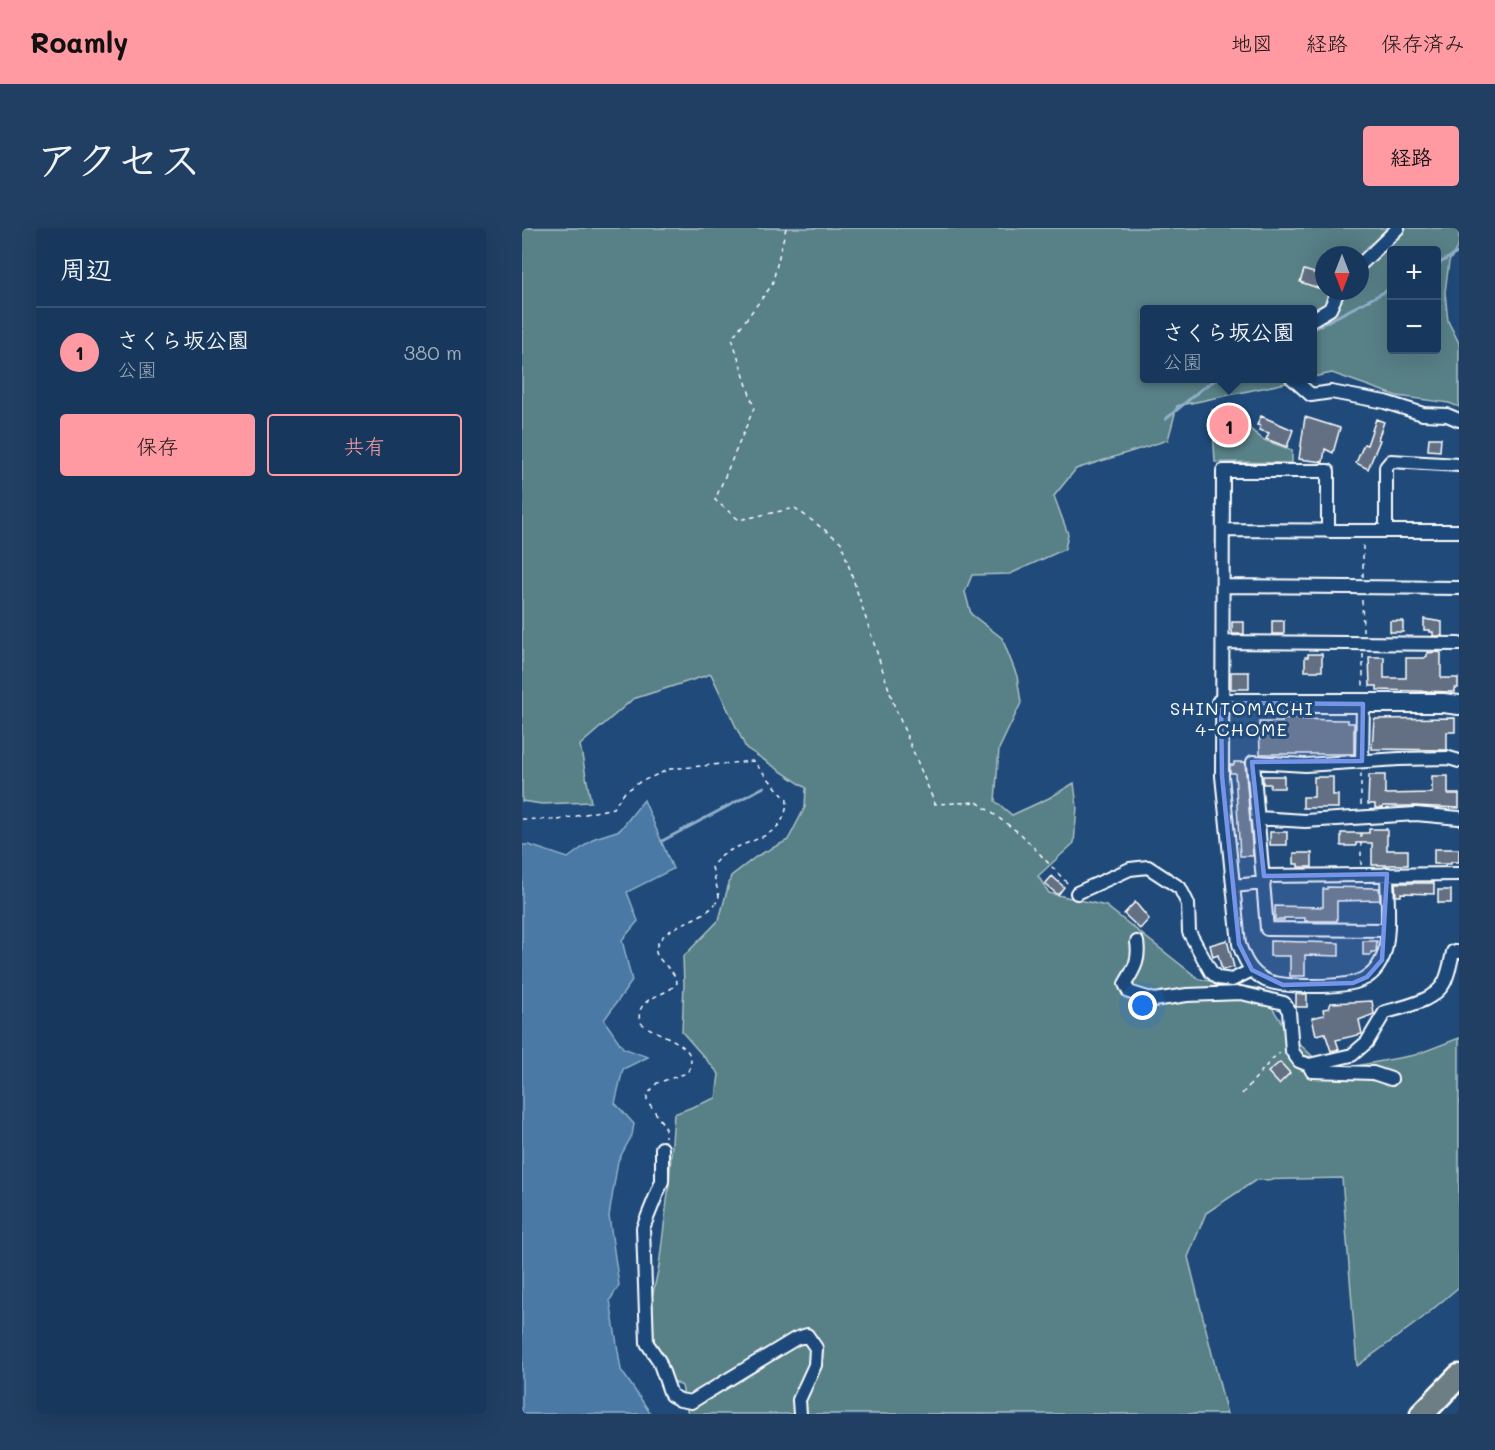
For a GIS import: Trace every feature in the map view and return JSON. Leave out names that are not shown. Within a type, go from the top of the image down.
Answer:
[{"type":"highway","points":[[1422,1414],[1459,1376]]},
{"type":"street","points":[[1369,256],[1398,228]]},
{"type":"street","points":[[1317,317],[1330,309],[1334,300]]},
{"type":"street","points":[[1298,383],[1311,395],[1331,392],[1385,402],[1423,414],[1447,415],[1459,420]]},
{"type":"street","points":[[1386,531],[1386,467],[1391,461],[1459,465]]},
{"type":"street","points":[[1328,531],[1328,471],[1223,471],[1222,776],[1239,944],[1246,962],[1252,970],[1266,980],[1283,985],[1353,983],[1367,977],[1382,960],[1386,947],[1388,874]]},
{"type":"street","points":[[1224,530],[1459,531]]},
{"type":"street","points":[[1223,586],[1459,588]]},
{"type":"street","points":[[1222,642],[1459,644]]},
{"type":"street","points":[[1221,703],[1443,703],[1459,705]]},
{"type":"street","points":[[1362,761],[1363,704]]},
{"type":"street","points":[[1387,930],[1267,929],[1253,762],[1305,765],[1449,758],[1459,761]]},
{"type":"street","points":[[1257,818],[1305,821],[1416,814],[1459,818]]},
{"type":"street","points":[[1077,893],[1130,869],[1148,867],[1180,888],[1188,904],[1189,933],[1211,972],[1218,978],[1232,980],[1252,970]]},
{"type":"street","points":[[1233,886],[1264,880],[1388,874],[1459,874]]},
{"type":"street","points":[[1137,942],[1139,954],[1136,966],[1125,984],[1129,992],[1154,1000],[1187,995],[1241,993],[1284,1003],[1289,1011],[1292,1051],[1299,1061],[1309,1065],[1352,1055],[1367,1042],[1385,1012],[1413,1004],[1440,988],[1445,981],[1453,952],[1459,952]]},
{"type":"street","points":[[1309,1065],[1312,1071],[1374,1073],[1391,1079]]},
{"type":"street","points":[[662,1148],[662,1181],[643,1228],[647,1280],[647,1343],[659,1361],[671,1395],[691,1402],[795,1339],[807,1335],[816,1348],[816,1365],[799,1400],[800,1414]]},
{"type":"path","points":[[786,228],[772,285],[732,338],[754,408],[715,500],[738,520],[795,508],[841,542],[894,705],[935,804],[977,802],[1023,836],[1077,893]]},
{"type":"path","points":[[1363,532],[1363,704]]},
{"type":"path","points":[[522,819],[558,820],[613,808],[625,792],[670,768],[753,761],[787,800],[787,809],[780,825],[767,836],[730,850],[717,858],[712,867],[719,896],[718,901],[687,923],[664,934],[656,948],[657,957],[675,975],[677,983],[645,1002],[639,1016],[640,1022],[645,1027],[683,1045],[690,1052],[692,1060],[687,1073],[657,1083],[647,1095],[647,1100],[665,1127],[662,1148]]},
{"type":"path","points":[[1242,1094],[1272,1059],[1283,1051],[1292,1051]]},
{"type":"highlighted area","points":[[1221,703],[1363,704],[1362,761],[1252,762],[1264,876],[1387,874],[1382,960],[1367,977],[1353,983],[1283,985],[1252,970],[1239,944],[1222,776]]},
{"type":"green space","points":[[522,228],[1459,228],[1459,244],[1449,262],[1445,292],[1448,321],[1459,343],[1459,407],[1449,403],[1397,396],[1332,373],[1317,376],[1317,305],[1140,305],[1140,383],[1286,383],[1177,406],[1168,440],[1076,469],[1054,496],[1068,534],[1065,549],[1010,574],[972,575],[965,592],[971,614],[1002,638],[1017,676],[1021,703],[999,749],[995,801],[1012,815],[1049,798],[1074,783],[1077,807],[1074,843],[1038,876],[1049,893],[1106,906],[1199,979],[1260,989],[1289,1034],[1328,1071],[1415,1055],[1459,1038],[1459,1287],[1420,1320],[1357,1366],[1342,1178],[1256,1180],[1206,1213],[1188,1257],[1227,1414],[688,1414],[682,1386],[662,1375],[648,1316],[659,1266],[669,1185],[674,1114],[716,1098],[719,1074],[682,1032],[683,957],[719,920],[731,876],[757,856],[788,840],[805,807],[806,788],[746,748],[711,674],[633,699],[580,745],[591,802],[542,804],[522,801]]},
{"type":"green space","points":[[1212,410],[1227,411],[1264,440],[1292,450],[1292,463],[1215,462]]},
{"type":"water","points":[[644,800],[673,869],[627,892],[638,921],[622,940],[632,981],[604,1020],[623,1048],[648,1057],[623,1069],[615,1103],[634,1124],[632,1135],[618,1161],[609,1216],[619,1285],[610,1300],[621,1370],[651,1414],[522,1414],[522,845],[529,845],[568,858],[595,838],[620,830]]},
{"type":"building","points":[[1304,270],[1315,273],[1315,287],[1300,282]]},
{"type":"building","points":[[1261,416],[1293,430],[1287,447],[1266,439],[1269,433],[1259,430],[1261,426],[1257,425]]},
{"type":"building","points":[[1305,417],[1340,428],[1333,453],[1325,449],[1323,462],[1299,459]]},
{"type":"building","points":[[1376,419],[1384,422],[1378,439],[1380,440],[1368,469],[1356,463],[1364,444],[1367,445]]},
{"type":"building","points":[[1429,438],[1441,438],[1440,451],[1428,450]]},
{"type":"building","points":[[1424,619],[1442,622],[1442,636],[1433,636],[1430,630],[1424,630]]},
{"type":"building","points":[[1272,621],[1284,621],[1284,634],[1272,634]]},
{"type":"building","points":[[1390,621],[1403,621],[1403,632],[1390,632]]},
{"type":"building","points":[[1232,622],[1244,622],[1244,634],[1232,634]]},
{"type":"building","points":[[1427,653],[1441,653],[1441,678],[1458,678],[1458,688],[1455,688],[1455,692],[1377,690],[1377,686],[1370,686],[1369,657],[1384,657],[1384,678],[1406,678],[1406,658],[1424,658]]},
{"type":"building","points":[[1308,654],[1322,654],[1322,671],[1305,671],[1305,657],[1308,657]]},
{"type":"building","points":[[1231,672],[1249,672],[1249,689],[1231,689]]},
{"type":"building","points":[[1455,718],[1455,732],[1447,732],[1447,750],[1372,749],[1374,719]]},
{"type":"building","points":[[1282,719],[1348,720],[1348,723],[1354,723],[1354,754],[1260,754],[1259,722],[1282,722]]},
{"type":"building","points":[[1234,762],[1245,762],[1253,856],[1240,856],[1235,773],[1230,773],[1230,765],[1234,765]]},
{"type":"building","points":[[1369,775],[1385,775],[1385,794],[1432,793],[1432,776],[1448,776],[1448,794],[1459,794],[1459,808],[1383,806],[1383,808],[1375,808],[1375,804],[1368,804]]},
{"type":"building","points":[[1263,776],[1284,776],[1284,788],[1270,788],[1270,784],[1263,784]]},
{"type":"building","points":[[1314,777],[1333,777],[1333,795],[1338,795],[1338,808],[1303,808],[1303,797],[1314,797]]},
{"type":"building","points":[[1369,829],[1387,829],[1387,850],[1408,850],[1408,865],[1372,865],[1372,843],[1341,846],[1341,833],[1369,833]]},
{"type":"building","points":[[1270,832],[1287,832],[1287,845],[1270,845]]},
{"type":"building","points":[[1434,849],[1459,849],[1459,862],[1434,864]]},
{"type":"building","points":[[1294,853],[1312,853],[1312,867],[1298,867],[1298,864],[1294,864]]},
{"type":"building","points":[[1052,876],[1064,887],[1058,895],[1045,884]]},
{"type":"building","points":[[1395,883],[1434,883],[1434,894],[1401,893],[1401,896],[1396,896]]},
{"type":"building","points":[[1327,887],[1379,888],[1380,900],[1337,901],[1337,921],[1305,921],[1305,918],[1275,920],[1275,906],[1323,907],[1323,889]]},
{"type":"building","points":[[1438,890],[1451,890],[1451,903],[1438,903]]},
{"type":"building","points":[[1135,902],[1149,919],[1140,929],[1124,914]]},
{"type":"building","points":[[1227,940],[1234,967],[1222,970],[1218,955],[1213,957],[1210,945]]},
{"type":"building","points":[[1270,941],[1339,943],[1339,956],[1305,955],[1305,976],[1290,976],[1290,956],[1270,956]]},
{"type":"building","points":[[1363,941],[1377,941],[1376,952],[1363,955]]},
{"type":"building","points":[[1296,994],[1307,994],[1307,1007],[1296,1007]]},
{"type":"building","points":[[1372,1001],[1374,1014],[1359,1020],[1362,1034],[1336,1040],[1339,1049],[1331,1051],[1325,1033],[1316,1035],[1312,1018],[1324,1015],[1323,1009],[1329,1008],[1331,1003]]},
{"type":"building","points":[[1280,1062],[1290,1073],[1279,1084],[1268,1072]]},
{"type":"waterway","points":[[1441,262],[1459,252]]},
{"type":"waterway","points":[[1317,327],[1387,291]]},
{"type":"waterway","points":[[1166,419],[1211,383]]},
{"type":"waterway","points":[[662,841],[764,787]]},
{"type":"place","name":"さくら坂公園","points":[[1229,425]]},
{"type":"district","name":"SHINTOMACHI 4-CHOME","points":[[1242,719]]}]
